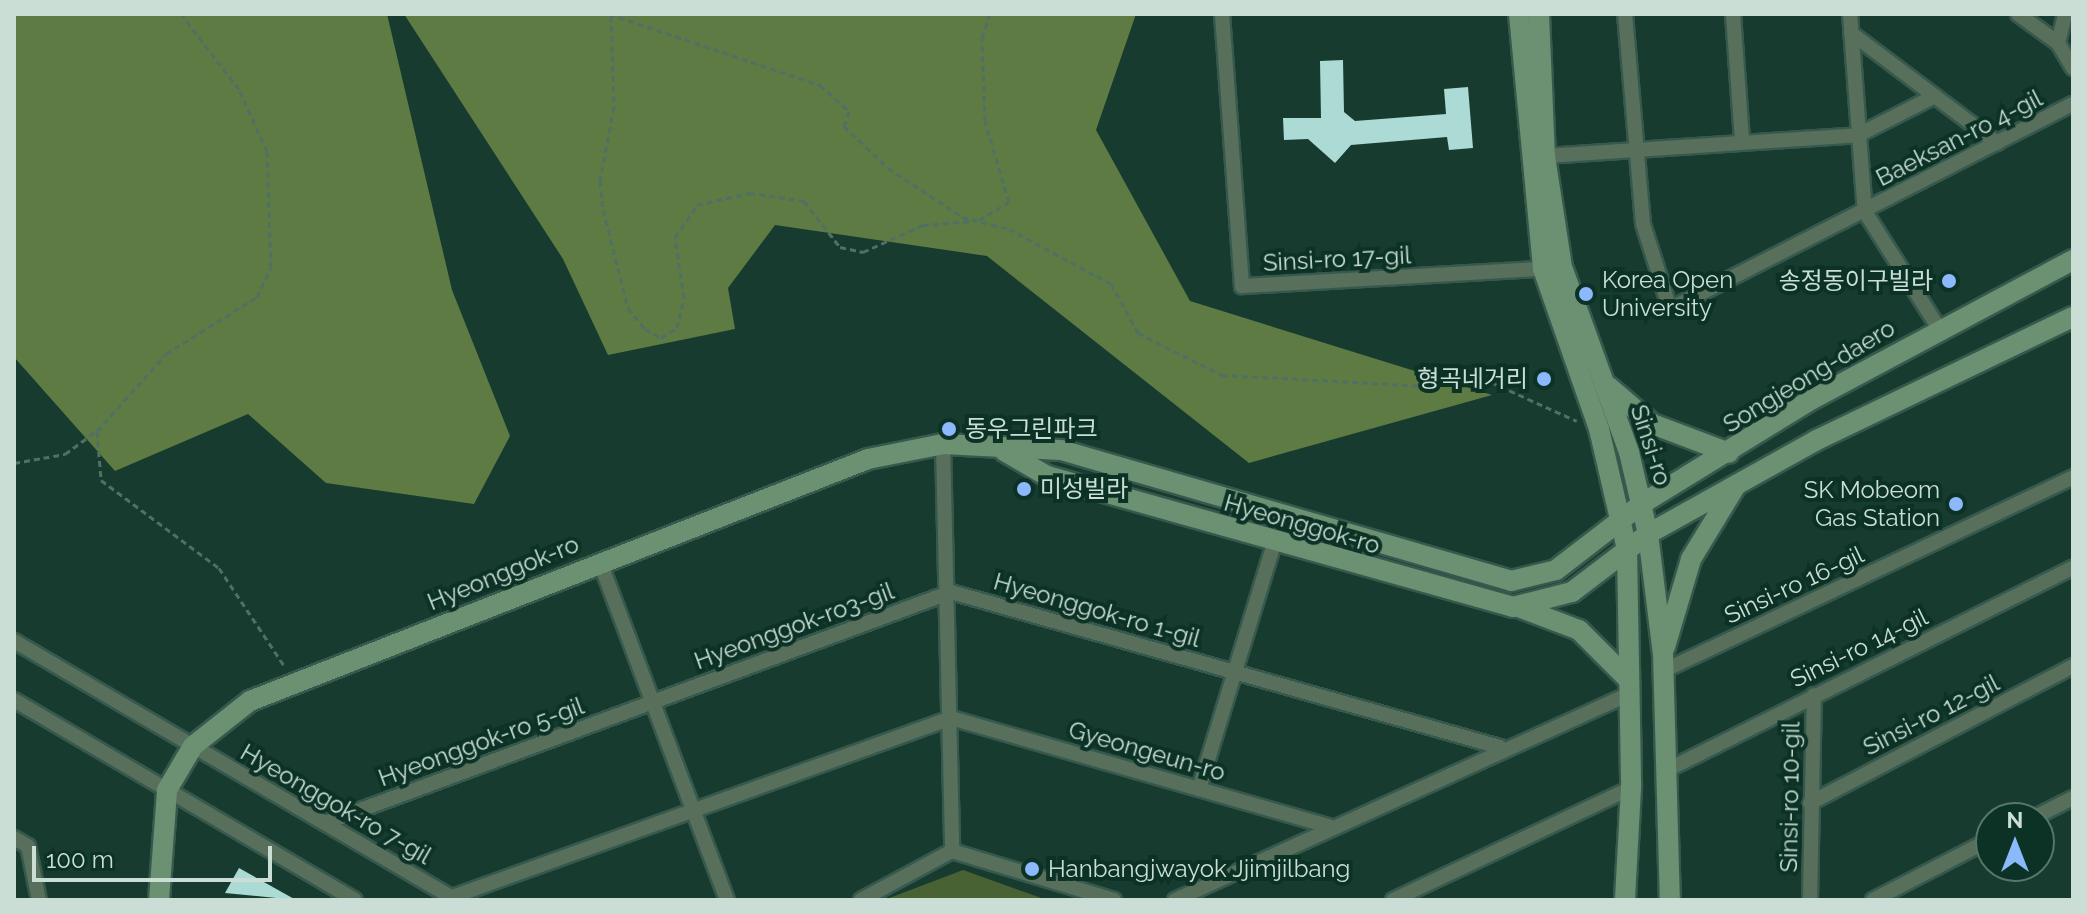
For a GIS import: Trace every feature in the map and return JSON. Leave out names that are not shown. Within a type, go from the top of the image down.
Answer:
[{"type":"street","name":"Sinsi-ro 17-gil","points":[[1222,14],[1242,286],[1553,268]]},
{"type":"street","name":"Sinsi-ro","points":[[1519,14],[1553,268],[1599,429],[1627,549],[1631,788],[1625,900]]},
{"type":"street","name":"Sinsi-ro","points":[[1539,14],[1553,268],[1600,378],[1643,503],[1648,534],[1663,663],[1670,900]]},
{"type":"street","points":[[1625,14],[1635,146]]},
{"type":"street","points":[[1733,14],[1742,141]]},
{"type":"street","points":[[1850,14],[1865,212],[1940,330]]},
{"type":"street","points":[[2018,14],[2058,43],[2073,68]]},
{"type":"street","points":[[2058,43],[2065,14]]},
{"type":"street","points":[[1851,33],[1997,143]]},
{"type":"street","points":[[1545,156],[1635,146],[1858,135],[1935,96]]},
{"type":"street","name":"Baeksan-ro 4-gil","points":[[1635,146],[1643,224],[1670,309],[2073,104]]},
{"type":"street","name":"Songjeong-daero","points":[[1582,554],[1621,518],[1643,503],[1940,330],[2073,260]]},
{"type":"street","points":[[1627,549],[1736,485],[2073,317]]},
{"type":"street","points":[[1600,378],[1652,424],[1729,453]]},
{"type":"street","points":[[943,444],[951,592],[952,851]]},
{"type":"street","name":"Hyeonggok-ro","points":[[159,900],[167,790],[193,746],[250,701],[296,686],[600,562],[868,459],[943,444],[1061,450],[1475,576],[1511,581],[1556,570],[1582,554]]},
{"type":"street","name":"Hyeonggok-ro","points":[[1002,449],[1047,476],[1274,543],[1513,607],[1572,592],[1627,549]]},
{"type":"street","name":"Sinsi-ro 16-gil","points":[[1663,663],[2073,477]]},
{"type":"street","points":[[1663,663],[1691,559],[1736,485]]},
{"type":"street","points":[[1199,789],[1231,671],[1274,543]]},
{"type":"street","points":[[600,562],[727,900]]},
{"type":"street","name":"Sinsi-ro 14-gil","points":[[1665,771],[2073,568]]},
{"type":"street","name":"Hyeonggok-ro 1-gil","points":[[951,592],[1231,671]]},
{"type":"street","name":"Hyeonggok-ro3-gil","points":[[652,702],[951,592]]},
{"type":"street","points":[[1175,900],[1630,687],[1567,622],[1513,607]]},
{"type":"street","name":"Hyeonggok-ro 7-gil","points":[[14,641],[454,899]]},
{"type":"street","name":"Sinsi-ro 12-gil","points":[[1810,803],[2073,666]]},
{"type":"street","points":[[1231,671],[1500,747]]},
{"type":"street","name":"Sinsi-ro 10-gil","points":[[1810,900],[1814,695]]},
{"type":"street","points":[[14,700],[355,900]]},
{"type":"street","name":"Hyeonggok-ro 5-gil","points":[[325,823],[652,702]]},
{"type":"street","points":[[454,899],[951,718]]},
{"type":"street","name":"Gyeongeun-ro","points":[[951,718],[1330,827]]},
{"type":"street","points":[[1396,899],[1631,788]]},
{"type":"street","points":[[2055,807],[2073,798]]},
{"type":"street","points":[[14,838],[28,846],[39,900]]},
{"type":"street","points":[[1873,900],[1975,847]]},
{"type":"street","points":[[861,900],[952,851],[1114,900]]},
{"type":"path","points":[[14,463],[65,454],[97,431],[166,354],[257,297],[275,254],[267,151],[239,89],[181,14]]},
{"type":"path","points":[[990,14],[982,38],[985,121],[1009,202],[978,221],[923,225],[863,252],[840,247],[804,201],[749,193],[697,205],[675,237],[684,298],[677,328],[661,338],[628,308],[603,210],[600,181],[614,107],[610,15],[820,85],[849,111],[844,126],[888,168],[978,221],[1009,229],[1111,284],[1138,333],[1222,375],[1426,386],[1482,378],[1599,429]]},
{"type":"path","points":[[97,431],[101,480],[219,568],[296,686]]},
{"type":"green space","points":[[14,14],[387,14],[452,290],[510,436],[474,504],[326,483],[248,414],[115,471],[14,357]]},
{"type":"green space","points":[[404,14],[1136,14],[1096,130],[1190,301],[1492,395],[1249,463],[987,256],[775,225],[728,288],[735,329],[608,355],[563,259]]},
{"type":"green space","points":[[963,870],[1047,900],[884,900]]},
{"type":"building","points":[[1343,60],[1344,112],[1355,121],[1446,114],[1444,89],[1468,87],[1473,148],[1449,150],[1447,137],[1351,145],[1335,163],[1308,139],[1284,140],[1283,118],[1321,118],[1320,61]]},
{"type":"building","points":[[239,868],[296,900],[225,893]]},
{"type":"place","name":"송정동이구빌라","points":[[1949,281]]},
{"type":"place","name":"Korea Open University","points":[[1586,294]]},
{"type":"place","name":"형곡네거리","points":[[1544,379]]},
{"type":"place","name":"동우그린파크","points":[[949,429]]},
{"type":"place","name":"미성빌라","points":[[1024,489]]},
{"type":"place","name":"SK Mobeom Gas Station","points":[[1956,504]]},
{"type":"place","name":"Hanbangjwayok Jjimjilbang","points":[[1032,869]]}]
